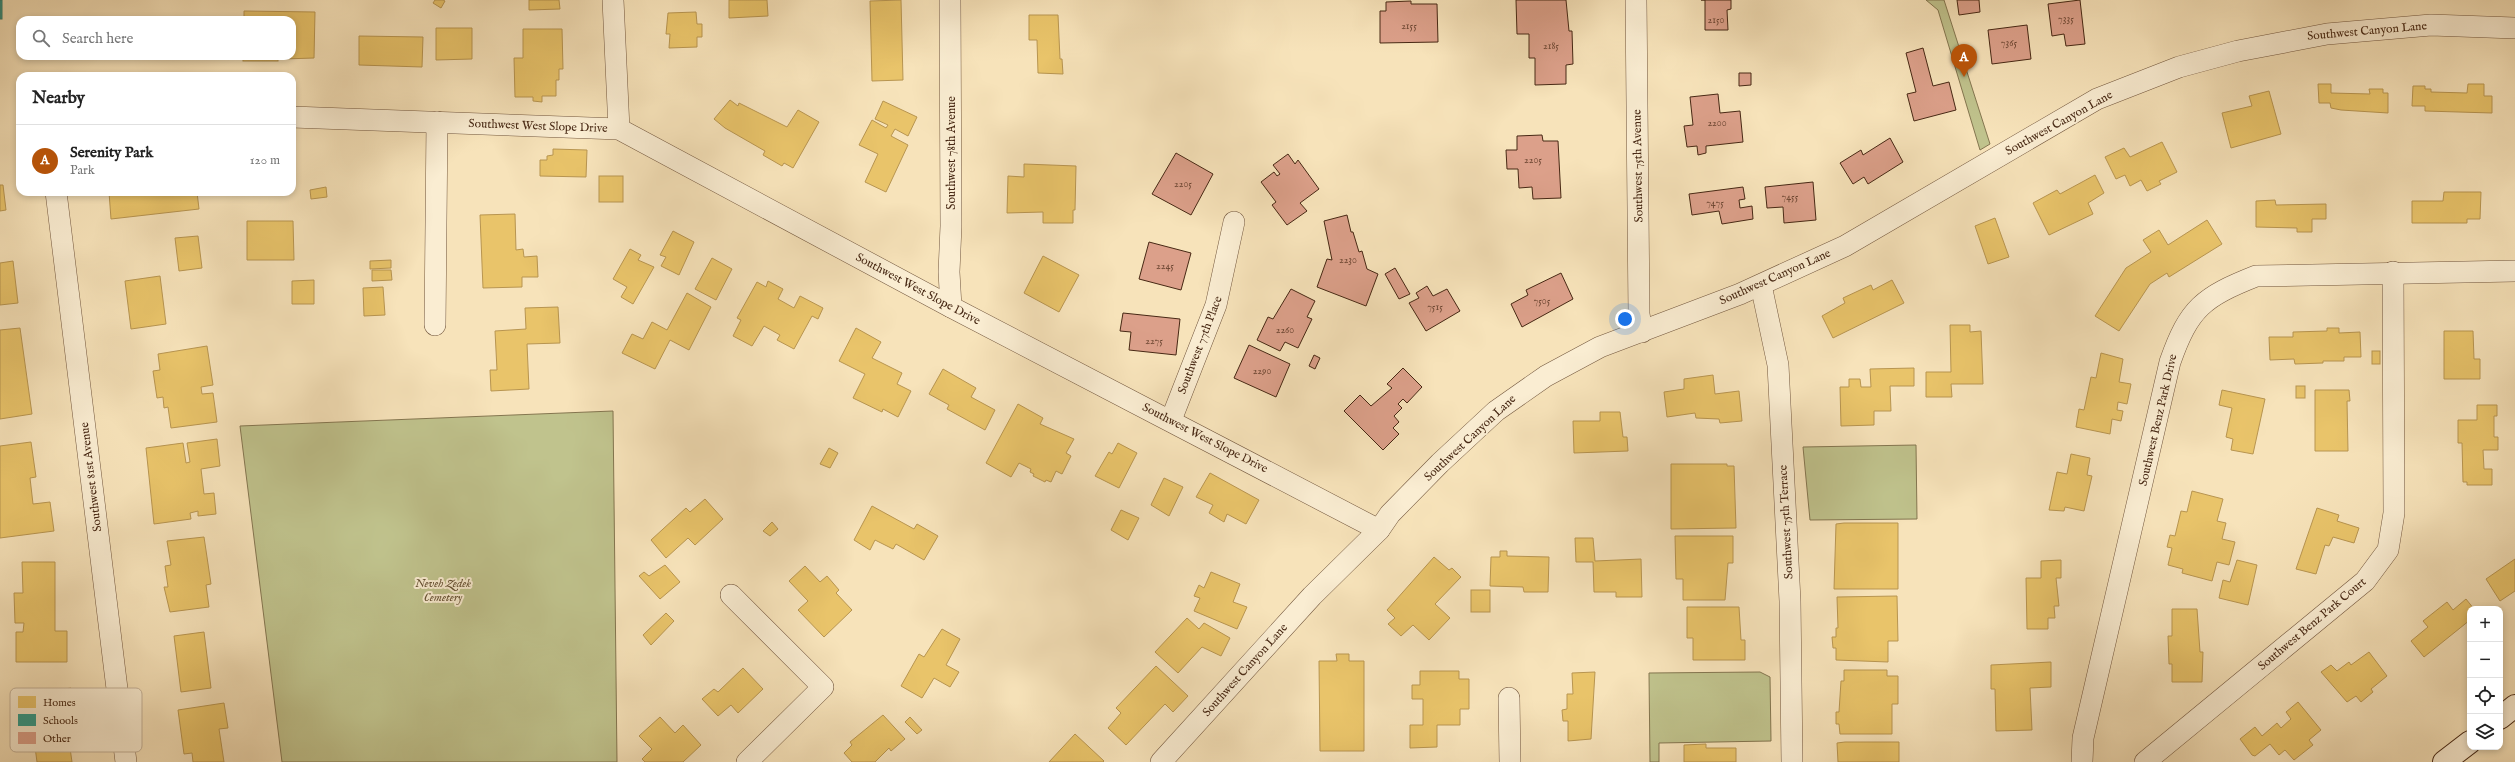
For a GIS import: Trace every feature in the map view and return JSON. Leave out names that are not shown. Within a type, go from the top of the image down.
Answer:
[{"type":"main road","points":[[2503,716],[2515,706]]},
{"type":"main road","points":[[2444,762],[2467,744]]},
{"type":"street","points":[[613,0],[619,129]]},
{"type":"street","name":"Southwest 78th Avenue","points":[[950,0],[951,226],[949,272],[951,307]]},
{"type":"street","name":"Southwest 75th Avenue","points":[[1636,0],[1639,314],[1642,332]]},
{"type":"street","name":"Southwest Canyon Lane","points":[[1161,762],[1312,596],[1379,530],[1390,514],[1440,463],[1514,397],[1546,376],[1600,347],[1761,285],[1845,246],[2098,99],[2179,67],[2238,51],[2326,34],[2431,25],[2515,28]]},
{"type":"street","name":"Southwest West Slope Drive","points":[[296,117],[619,129],[951,307],[1171,420],[1379,530]]},
{"type":"street","points":[[435,325],[437,122]]},
{"type":"street","name":"Southwest 81st Avenue","points":[[56,196],[117,688]]},
{"type":"street","name":"Southwest 77th Place","points":[[1171,420],[1216,305],[1234,222]]},
{"type":"street","name":"Southwest Benz Park Drive","points":[[2082,762],[2083,738],[2170,362],[2181,331],[2198,306],[2224,288],[2256,276],[2394,272],[2515,271]]},
{"type":"street","name":"Southwest Benz Park Court","points":[[2145,762],[2366,581],[2388,550],[2394,513],[2394,272]]},
{"type":"street","name":"Southwest 75th Terrace","points":[[1761,285],[1778,365],[1790,601],[1792,762]]},
{"type":"street","points":[[731,594],[823,687],[747,762]]},
{"type":"street","points":[[1509,698],[1510,762]]},
{"type":"street","name":"Southwest 81st Avenue","points":[[125,752],[126,762]]},
{"type":"green space","points":[[1926,0],[1944,0],[1990,144],[1980,150],[1938,10]]},
{"type":"green space","name":"Neveh Zedek Cemetery","points":[[613,411],[617,762],[282,762],[240,426]]},
{"type":"green space","points":[[1916,445],[1917,519],[1810,520],[1803,447]]},
{"type":"green space","points":[[1760,672],[1770,677],[1771,741],[1659,743],[1659,762],[1650,762],[1649,673]]},
{"type":"building: Homes","points":[[435,0],[445,1],[441,8],[433,3]]},
{"type":"building: Homes","points":[[529,0],[559,0],[560,9],[529,10]]},
{"type":"building: Homes","points":[[729,0],[767,0],[768,16],[729,18]]},
{"type":"building: Homes","points":[[901,0],[903,80],[872,81],[870,1]]},
{"type":"building: Homes","points":[[244,11],[315,12],[314,58],[296,59],[296,16],[244,16]]},
{"type":"building: Homes","points":[[696,12],[697,24],[702,24],[702,37],[697,37],[697,47],[669,48],[670,34],[666,34],[668,13]]},
{"type":"building: Homes","points":[[1029,15],[1058,15],[1060,59],[1062,59],[1063,74],[1038,73],[1037,40],[1029,40]]},
{"type":"building: Homes","points":[[436,28],[472,28],[472,59],[436,60]]},
{"type":"building: Homes","points":[[523,29],[562,29],[563,69],[559,69],[559,80],[556,80],[556,96],[542,96],[542,102],[533,101],[533,97],[515,97],[514,58],[523,58]]},
{"type":"building: Homes","points":[[359,36],[423,37],[422,67],[359,65]]},
{"type":"building: Homes","points":[[243,60],[278,60],[278,61]]},
{"type":"building: Homes","points":[[2318,84],[2331,84],[2331,93],[2370,94],[2369,89],[2383,89],[2383,93],[2388,93],[2388,113],[2331,108],[2330,103],[2319,103]]},
{"type":"building: Homes","points":[[2468,84],[2484,84],[2484,96],[2492,96],[2492,113],[2425,111],[2425,106],[2412,106],[2413,86],[2425,86],[2425,89],[2431,89],[2431,92],[2467,93]]},
{"type":"building: Homes","points":[[2269,91],[2281,134],[2231,148],[2222,113],[2252,106],[2249,96]]},
{"type":"building: Homes","points":[[730,100],[738,106],[739,103],[787,127],[798,110],[819,122],[793,168],[784,163],[782,166],[763,155],[765,151],[725,128],[714,119]]},
{"type":"building: Homes","points":[[883,101],[917,117],[908,136],[895,129],[891,136],[908,145],[886,192],[865,182],[878,154],[859,145],[872,120],[886,128],[888,125],[875,119]]},
{"type":"building: Homes","points":[[2162,142],[2177,172],[2159,181],[2161,184],[2147,191],[2141,180],[2130,186],[2125,175],[2116,179],[2105,157],[2124,148],[2130,157]]},
{"type":"building: Homes","points":[[553,149],[587,150],[586,177],[540,176],[540,160],[547,160],[547,156],[553,155]]},
{"type":"building: Homes","points":[[1024,164],[1076,166],[1075,210],[1073,210],[1073,223],[1043,223],[1043,212],[1007,213],[1008,176],[1024,177]]},
{"type":"building: Homes","points":[[2095,175],[2104,193],[2088,203],[2093,214],[2049,235],[2033,203],[2057,190],[2060,194]]},
{"type":"building: Homes","points":[[599,176],[623,176],[623,202],[599,202]]},
{"type":"building: Homes","points":[[0,185],[3,185],[6,210],[0,211]]},
{"type":"building: Homes","points":[[326,187],[327,197],[311,199],[310,190]]},
{"type":"building: Homes","points":[[2444,192],[2481,192],[2480,219],[2467,219],[2467,223],[2412,223],[2412,201],[2443,201]]},
{"type":"building: Homes","points":[[109,196],[197,196],[199,209],[111,219]]},
{"type":"building: Homes","points":[[2275,200],[2276,205],[2326,204],[2326,219],[2312,219],[2312,232],[2297,232],[2297,228],[2256,227],[2256,201]]},
{"type":"building: Homes","points":[[515,214],[516,250],[523,249],[524,257],[537,256],[538,277],[522,277],[522,287],[483,288],[480,215]]},
{"type":"building: Homes","points":[[1995,218],[2009,257],[1988,264],[1975,226]]},
{"type":"building: Homes","points":[[2207,220],[2222,244],[2169,277],[2167,273],[2150,284],[2119,331],[2095,316],[2126,268],[2151,252],[2143,240],[2159,230],[2168,245]]},
{"type":"building: Homes","points":[[247,221],[293,221],[294,260],[247,260]]},
{"type":"building: Homes","points":[[673,231],[694,242],[679,275],[661,266],[666,257],[660,255]]},
{"type":"building: Homes","points":[[198,236],[202,268],[179,271],[175,238]]},
{"type":"building: Homes","points":[[630,249],[641,255],[638,260],[654,267],[633,304],[621,297],[627,287],[613,279]]},
{"type":"building: Homes","points":[[1043,256],[1079,275],[1059,312],[1024,293]]},
{"type":"building: Homes","points":[[712,258],[732,269],[716,300],[695,289]]},
{"type":"building: Homes","points":[[391,260],[391,268],[370,269],[370,261]]},
{"type":"building: Homes","points":[[13,261],[18,303],[0,305],[0,263]]},
{"type":"building: Homes","points":[[372,270],[391,270],[392,280],[372,281]]},
{"type":"building: Homes","points":[[160,276],[166,324],[131,329],[125,281]]},
{"type":"building: Homes","points":[[314,280],[314,304],[292,304],[292,281]]},
{"type":"building: Homes","points":[[1892,280],[1904,303],[1833,338],[1822,316],[1845,303],[1843,298],[1871,285],[1873,290]]},
{"type":"building: Homes","points":[[768,281],[783,289],[778,299],[794,308],[800,296],[823,308],[818,319],[812,316],[794,349],[777,340],[780,335],[764,326],[752,346],[733,336],[741,320],[737,318],[757,282],[766,287]]},
{"type":"building: Homes","points":[[383,287],[385,315],[364,316],[363,288]]},
{"type":"building: Homes","points":[[687,293],[711,307],[689,350],[670,340],[655,369],[622,353],[632,334],[643,339],[652,322],[667,330]]},
{"type":"building: Homes","points":[[558,307],[560,343],[527,344],[529,389],[491,391],[490,370],[497,370],[495,331],[526,329],[525,308]]},
{"type":"building: Homes","points":[[1950,325],[1970,325],[1970,332],[1981,331],[1983,384],[1951,384],[1952,397],[1926,397],[1926,372],[1951,372]]},
{"type":"building: Homes","points":[[20,328],[32,414],[0,419],[0,330]]},
{"type":"building: Homes","points":[[856,328],[881,342],[872,358],[902,373],[897,384],[911,391],[898,417],[883,409],[882,412],[853,398],[865,374],[839,361]]},
{"type":"building: Homes","points":[[2327,328],[2339,328],[2339,333],[2360,332],[2361,357],[2344,357],[2344,361],[2323,361],[2323,363],[2295,364],[2294,359],[2270,360],[2269,337],[2293,337],[2293,332],[2327,331]]},
{"type":"building: Homes","points":[[2444,331],[2473,331],[2474,359],[2480,359],[2480,379],[2444,379]]},
{"type":"building: Homes","points":[[207,346],[213,385],[201,387],[202,394],[213,393],[217,422],[171,428],[168,407],[164,408],[163,397],[157,398],[153,371],[160,370],[158,354]]},
{"type":"building: Homes","points":[[2372,351],[2380,351],[2380,364],[2372,364]]},
{"type":"building: Homes","points":[[2101,353],[2123,359],[2119,382],[2131,384],[2127,404],[2118,402],[2117,410],[2123,411],[2121,421],[2112,419],[2110,434],[2076,427],[2079,409],[2084,410],[2091,377],[2096,378]]},
{"type":"building: Homes","points":[[1914,368],[1914,386],[1890,386],[1891,411],[1874,411],[1874,425],[1841,426],[1840,387],[1849,387],[1849,379],[1860,379],[1861,387],[1871,387],[1870,369]]},
{"type":"building: Homes","points":[[943,369],[976,388],[971,397],[995,410],[985,430],[947,409],[949,405],[929,394]]},
{"type":"building: Homes","points":[[1713,375],[1715,394],[1739,391],[1742,421],[1720,423],[1719,419],[1696,418],[1695,413],[1667,417],[1664,392],[1684,389],[1684,379]]},
{"type":"building: Homes","points":[[2296,386],[2305,386],[2305,398],[2296,398]]},
{"type":"building: Homes","points":[[2222,390],[2265,399],[2253,454],[2231,450],[2233,439],[2226,437],[2232,408],[2219,405]]},
{"type":"building: Homes","points":[[2315,390],[2349,390],[2350,401],[2347,401],[2348,451],[2315,451]]},
{"type":"building: Homes","points":[[1018,404],[1043,418],[1040,424],[1074,439],[1066,453],[1071,456],[1062,474],[1056,471],[1051,482],[1046,480],[1045,482],[1033,476],[1034,474],[1030,472],[1031,469],[1019,463],[1011,477],[986,463]]},
{"type":"building: Homes","points":[[2477,405],[2497,405],[2497,416],[2494,416],[2494,437],[2498,437],[2498,450],[2483,450],[2484,469],[2492,469],[2492,485],[2467,485],[2467,482],[2463,482],[2462,443],[2458,443],[2458,420],[2477,420]]},
{"type":"building: Homes","points":[[1600,412],[1620,412],[1623,437],[1627,437],[1628,451],[1574,453],[1573,421],[1600,421]]},
{"type":"building: Homes","points":[[217,439],[220,466],[201,469],[204,494],[214,493],[216,514],[198,516],[198,511],[190,513],[191,519],[154,524],[146,448],[183,443],[186,463],[190,462],[187,443]]},
{"type":"building: Homes","points":[[31,442],[36,477],[30,478],[33,504],[50,502],[54,531],[0,538],[0,446]]},
{"type":"building: Homes","points":[[1118,443],[1137,453],[1119,488],[1095,476],[1109,452],[1112,454]]},
{"type":"building: Homes","points":[[829,448],[838,453],[830,468],[820,464]]},
{"type":"building: Homes","points":[[2071,454],[2090,458],[2087,475],[2092,476],[2084,511],[2065,507],[2064,511],[2049,510],[2057,472],[2067,474]]},
{"type":"building: Homes","points":[[1671,464],[1727,464],[1727,466],[1734,466],[1736,528],[1671,529]]},
{"type":"building: Homes","points":[[1210,473],[1259,500],[1246,524],[1227,514],[1224,522],[1209,513],[1213,505],[1196,497]]},
{"type":"building: Homes","points":[[1164,478],[1183,487],[1169,516],[1151,505]]},
{"type":"building: Homes","points":[[2192,491],[2223,499],[2217,521],[2226,523],[2222,539],[2235,542],[2229,565],[2217,562],[2212,581],[2182,573],[2183,569],[2168,565],[2172,548],[2167,547],[2170,535],[2175,536],[2181,511],[2187,512]]},
{"type":"building: Homes","points":[[705,499],[723,519],[695,545],[688,538],[666,558],[651,540],[686,508],[690,512]]},
{"type":"building: Homes","points":[[872,506],[914,529],[917,524],[938,536],[924,560],[896,544],[893,549],[875,540],[870,550],[854,540]]},
{"type":"building: Homes","points":[[2317,508],[2339,515],[2337,521],[2359,528],[2354,543],[2333,537],[2329,546],[2325,545],[2316,574],[2296,569]]},
{"type":"building: Homes","points":[[1121,510],[1139,518],[1128,540],[1111,530]]},
{"type":"building: Homes","points":[[772,522],[778,529],[770,536],[763,531]]},
{"type":"building: Homes","points":[[1898,523],[1898,589],[1834,589],[1836,524]]},
{"type":"building: Homes","points":[[1675,536],[1733,536],[1733,563],[1728,563],[1725,600],[1683,600],[1683,579],[1676,579]]},
{"type":"building: Homes","points":[[204,537],[211,584],[206,585],[209,607],[170,612],[164,587],[168,587],[165,566],[171,565],[167,541]]},
{"type":"building: Homes","points":[[1575,538],[1593,538],[1595,561],[1641,559],[1642,597],[1616,597],[1616,592],[1594,592],[1593,562],[1576,562]]},
{"type":"building: Homes","points":[[1500,551],[1507,551],[1507,556],[1549,557],[1548,592],[1524,592],[1523,587],[1490,586],[1491,557],[1500,557]]},
{"type":"building: Homes","points":[[1434,557],[1449,570],[1452,568],[1461,577],[1435,604],[1450,618],[1429,640],[1413,625],[1401,636],[1388,624],[1395,618],[1387,610]]},
{"type":"building: Homes","points":[[2515,559],[2515,591],[2500,601],[2486,579]]},
{"type":"building: Homes","points":[[2061,560],[2061,578],[2056,578],[2059,606],[2054,606],[2055,618],[2048,618],[2048,629],[2027,629],[2026,578],[2041,578],[2041,561]]},
{"type":"building: Homes","points":[[2237,560],[2257,565],[2248,605],[2219,598],[2223,580],[2230,582]]},
{"type":"building: Homes","points":[[22,562],[55,562],[55,631],[67,631],[67,662],[16,662],[16,632],[23,632],[24,623],[15,623],[14,593],[23,593]]},
{"type":"building: Homes","points":[[665,565],[680,582],[660,599],[639,576],[644,572],[649,576]]},
{"type":"building: Homes","points":[[805,566],[820,582],[827,576],[839,590],[836,593],[852,610],[824,637],[798,610],[808,601],[789,581]]},
{"type":"building: Homes","points":[[1211,572],[1240,584],[1233,602],[1247,607],[1237,629],[1194,611],[1200,598],[1194,596],[1199,585],[1204,588]]},
{"type":"building: Homes","points":[[1471,590],[1490,590],[1490,612],[1471,612]]},
{"type":"building: Homes","points":[[1897,596],[1898,641],[1888,641],[1888,662],[1836,660],[1836,648],[1833,648],[1832,637],[1836,637],[1836,628],[1838,628],[1837,597]]},
{"type":"building: Homes","points":[[2466,599],[2472,606],[2467,606],[2467,622],[2424,657],[2411,641],[2428,627],[2423,621],[2447,602],[2453,610]]},
{"type":"building: Homes","points":[[1687,607],[1739,607],[1741,640],[1745,640],[1745,660],[1693,660],[1693,638],[1687,638]]},
{"type":"building: Homes","points":[[2172,609],[2197,609],[2200,652],[2203,652],[2202,682],[2172,682],[2172,664],[2169,664],[2168,636],[2172,636]]},
{"type":"building: Homes","points":[[666,613],[674,621],[651,645],[643,635]]},
{"type":"building: Homes","points":[[1187,618],[1199,629],[1204,623],[1230,638],[1221,656],[1202,647],[1178,673],[1155,652]]},
{"type":"building: Homes","points":[[942,629],[960,639],[946,665],[959,672],[950,687],[934,678],[922,698],[901,686],[919,654],[924,657]]},
{"type":"building: Homes","points":[[204,632],[211,688],[181,692],[174,636]]},
{"type":"building: Homes","points":[[2369,652],[2387,676],[2371,689],[2373,692],[2361,702],[2356,696],[2347,702],[2321,672],[2331,665],[2337,671],[2349,662],[2351,665]]},
{"type":"building: Homes","points":[[1336,654],[1349,654],[1349,661],[1364,661],[1364,751],[1320,751],[1319,661],[1337,661]]},
{"type":"building: Homes","points":[[2051,662],[2051,687],[2030,688],[2032,730],[1996,731],[1995,689],[1991,689],[1991,665]]},
{"type":"building: Homes","points":[[1156,666],[1188,696],[1173,712],[1165,704],[1126,745],[1108,728],[1121,713],[1116,708]]},
{"type":"building: Homes","points":[[743,668],[763,689],[738,713],[731,705],[718,716],[702,699],[714,689],[718,692]]},
{"type":"building: Homes","points":[[1844,670],[1887,670],[1887,676],[1898,676],[1898,704],[1892,704],[1892,734],[1840,734],[1839,724],[1836,724],[1836,712],[1839,712],[1841,681],[1844,681]]},
{"type":"building: Homes","points":[[1420,671],[1459,671],[1459,679],[1469,679],[1469,709],[1460,709],[1460,725],[1437,725],[1437,747],[1410,748],[1410,725],[1423,725],[1423,699],[1412,699],[1412,685],[1420,685]]},
{"type":"building: Homes","points":[[1595,672],[1591,739],[1568,741],[1568,721],[1563,721],[1562,710],[1567,709],[1567,694],[1573,694],[1572,673]]},
{"type":"building: Homes","points":[[2298,702],[2321,730],[2309,740],[2313,745],[2294,760],[2285,750],[2279,755],[2270,744],[2255,756],[2252,755],[2240,739],[2255,727],[2262,736],[2277,723],[2281,728],[2291,719],[2286,712]]},
{"type":"building: Homes","points":[[224,703],[228,728],[219,729],[224,762],[193,762],[192,753],[184,754],[178,710]]},
{"type":"building: Homes","points":[[883,715],[905,739],[891,751],[889,748],[875,762],[852,762],[844,753],[852,745],[850,742]]},
{"type":"building: Homes","points":[[660,717],[675,733],[683,725],[701,745],[683,762],[645,762],[642,759],[652,749],[639,736]]},
{"type":"building: Homes","points":[[910,717],[922,730],[917,734],[905,722]]},
{"type":"building: Homes","points":[[1075,734],[1104,761],[1049,762]]},
{"type":"building: Homes","points":[[1899,742],[1899,762],[1838,762],[1837,743]]},
{"type":"building: Homes","points":[[1706,744],[1706,748],[1736,748],[1736,762],[1684,762],[1684,745]]},
{"type":"building: Homes","points":[[36,752],[71,752],[72,762],[37,762]]},
{"type":"building: Schools","points":[[0,0],[2,0],[2,19],[0,19]]},
{"type":"building: Other","points":[[1516,0],[1566,0],[1569,31],[1572,31],[1573,64],[1566,65],[1566,84],[1535,85],[1535,58],[1529,58],[1529,34],[1517,34]]},
{"type":"building: Other","points":[[1705,0],[1731,0],[1731,9],[1727,10],[1728,30],[1705,30]]},
{"type":"building: Other","points":[[1957,0],[1979,0],[1980,12],[1959,15]]},
{"type":"building: Other","points":[[2080,0],[2085,44],[2066,46],[2064,34],[2052,36],[2048,4]]},
{"type":"building: Other","points":[[1411,1],[1411,4],[1437,4],[1438,42],[1380,43],[1380,11],[1386,11],[1386,2]]},
{"type":"building: Other","points":[[2027,25],[2031,59],[1992,64],[1988,30]]},
{"type":"building: Other","points":[[1923,48],[1933,86],[1949,82],[1956,110],[1914,121],[1907,94],[1916,92],[1906,53]]},
{"type":"building: Other","points":[[1739,73],[1751,73],[1751,85],[1739,86]]},
{"type":"building: Other","points":[[1718,94],[1720,113],[1740,111],[1743,142],[1706,146],[1706,153],[1698,155],[1697,146],[1687,147],[1684,126],[1693,125],[1690,97]]},
{"type":"building: Other","points":[[1542,135],[1543,141],[1558,141],[1561,198],[1533,199],[1532,187],[1519,188],[1518,169],[1507,169],[1506,150],[1517,150],[1517,136]]},
{"type":"building: Other","points":[[1890,138],[1903,162],[1868,184],[1864,177],[1853,184],[1840,163],[1861,150],[1863,155]]},
{"type":"building: Other","points":[[1176,153],[1213,174],[1191,215],[1152,194]]},
{"type":"building: Other","points":[[1288,154],[1295,164],[1298,160],[1319,189],[1300,203],[1307,211],[1287,225],[1272,205],[1276,202],[1261,182],[1274,172],[1277,176],[1280,174],[1273,165]]},
{"type":"building: Other","points":[[1813,182],[1816,220],[1784,223],[1783,207],[1767,208],[1765,187]]},
{"type":"building: Other","points":[[1743,187],[1745,199],[1739,200],[1740,208],[1752,206],[1753,219],[1722,224],[1719,211],[1692,215],[1689,194]]},
{"type":"building: Other","points":[[1347,215],[1351,232],[1353,232],[1359,252],[1362,251],[1367,269],[1378,274],[1366,306],[1317,287],[1327,259],[1332,260],[1324,221]]},
{"type":"building: Other","points":[[1149,242],[1191,253],[1181,290],[1139,279]]},
{"type":"building: Other","points":[[1395,268],[1410,294],[1399,299],[1385,274]]},
{"type":"building: Other","points":[[1561,273],[1573,299],[1522,327],[1511,304],[1528,295],[1526,290]]},
{"type":"building: Other","points":[[1427,286],[1433,296],[1447,289],[1460,311],[1426,331],[1409,303],[1419,298],[1416,293]]},
{"type":"building: Other","points":[[1291,289],[1315,301],[1307,317],[1312,319],[1298,348],[1285,342],[1280,351],[1257,340],[1268,317],[1273,319]]},
{"type":"building: Other","points":[[1123,313],[1180,319],[1176,355],[1129,350],[1131,332],[1120,331]]},
{"type":"building: Other","points":[[1249,345],[1290,364],[1276,397],[1234,378]]},
{"type":"building: Other","points":[[1314,355],[1320,358],[1315,369],[1309,366]]},
{"type":"building: Other","points":[[1403,368],[1422,387],[1407,403],[1403,399],[1398,404],[1402,408],[1394,416],[1399,422],[1393,428],[1399,434],[1383,450],[1344,411],[1360,395],[1371,406],[1392,388],[1387,384]]},
{"type":"place","name":"Serenity Park","points":[[1964,77]]}]
